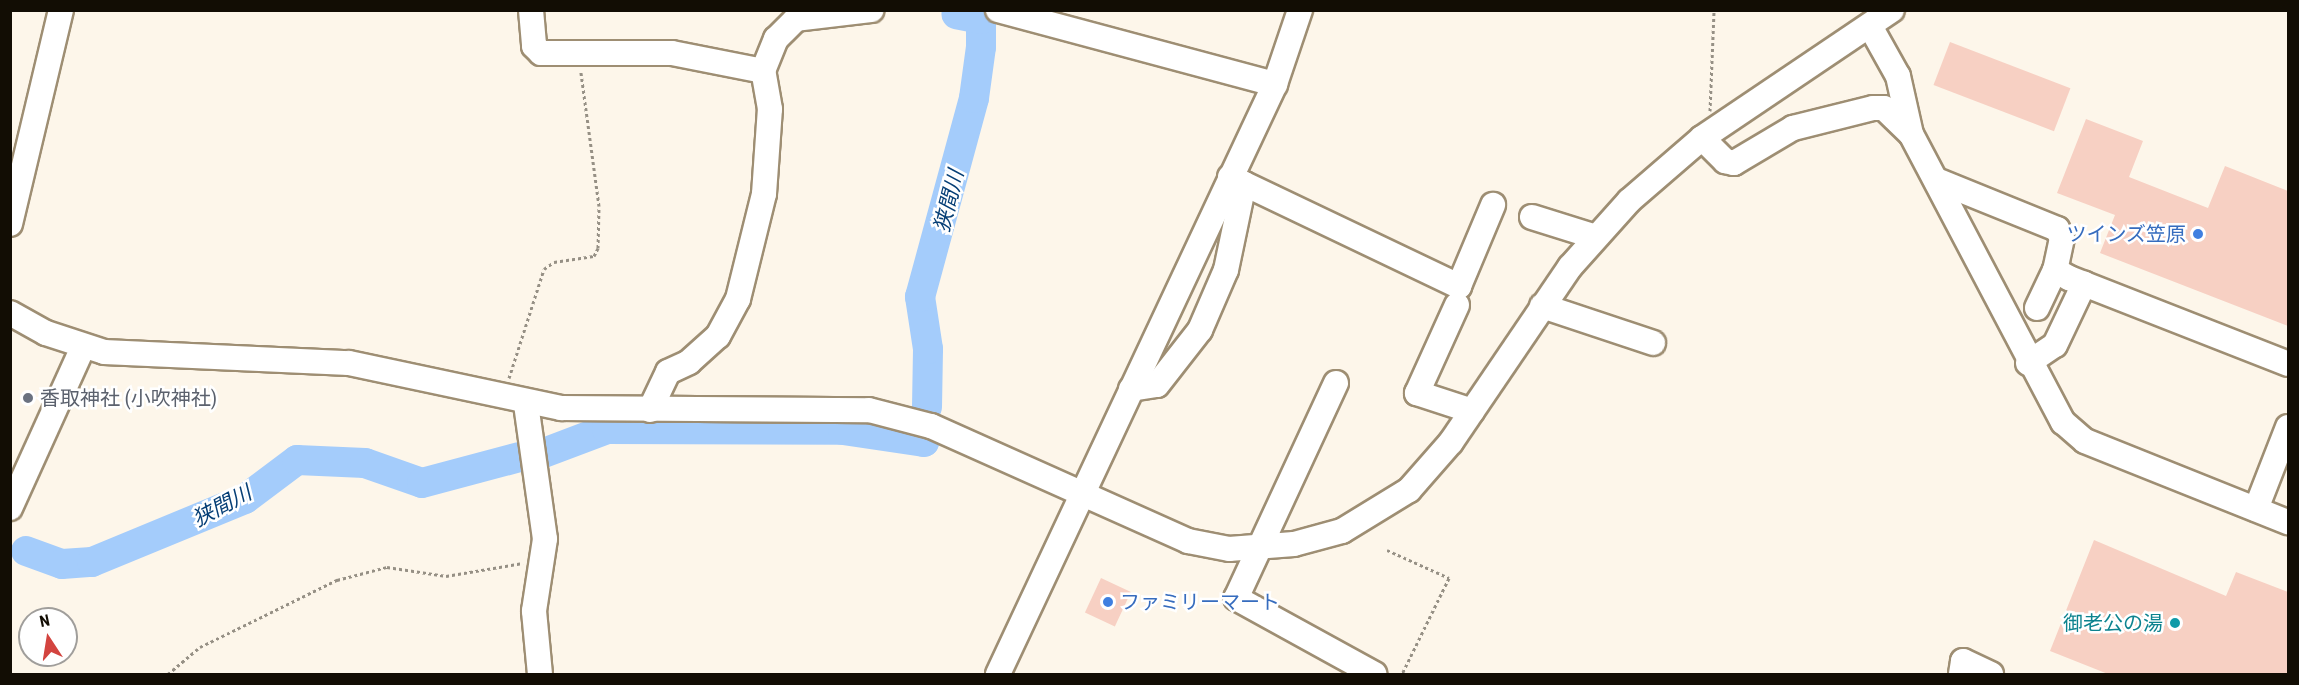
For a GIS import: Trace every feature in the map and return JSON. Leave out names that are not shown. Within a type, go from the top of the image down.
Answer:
[{"type":"street","points":[[10,224],[61,10]]},
{"type":"street","points":[[531,10],[534,46],[541,53],[672,53],[763,71]]},
{"type":"street","points":[[650,410],[668,372],[689,362],[717,336],[738,299],[764,194],[770,109],[763,71],[776,39],[796,19],[871,10]]},
{"type":"street","points":[[998,10],[1275,84]]},
{"type":"street","points":[[1006,672],[1082,495],[1174,295],[1237,181],[1275,84],[1299,10]]},
{"type":"street","points":[[10,313],[83,347],[136,356],[349,363],[526,404],[650,410],[869,410],[931,426],[1188,541],[1228,549],[1262,548],[1326,537],[1386,508],[1428,471],[1472,411],[1542,306],[1596,237],[1659,172],[1705,135],[1892,10]]},
{"type":"street","points":[[1870,26],[1898,76],[1911,134],[2049,403],[2085,441],[2289,522]]},
{"type":"street","points":[[1705,135],[1725,162],[1734,163],[1793,128],[1873,108],[1884,108],[1911,134]]},
{"type":"street","points":[[1936,180],[2057,229],[2061,238],[2055,270],[2037,309]]},
{"type":"street","points":[[1237,181],[1459,286],[1493,205]]},
{"type":"street","points":[[1131,389],[1157,385],[1200,330],[1226,270],[1237,181]]},
{"type":"street","points":[[1532,217],[1596,237]]},
{"type":"street","points":[[2055,270],[2084,284],[2289,364]]},
{"type":"street","points":[[2028,363],[2055,345],[2084,284]]},
{"type":"street","points":[[1174,295],[1209,309]]},
{"type":"street","points":[[1457,305],[1418,393],[1472,411]]},
{"type":"street","points":[[1542,306],[1653,343]]},
{"type":"street","points":[[10,508],[83,347]]},
{"type":"street","points":[[1336,383],[1262,548],[1236,598],[1374,675]]},
{"type":"street","points":[[526,404],[545,539],[534,611],[540,675]]},
{"type":"street","points":[[2256,509],[2289,427]]},
{"type":"street","points":[[1961,675],[1963,661],[1991,675]]},
{"type":"path","points":[[1705,135],[1714,10]]},
{"type":"path","points":[[502,398],[544,269],[554,262],[594,256],[598,248],[599,206],[579,52]]},
{"type":"path","points":[[1387,550],[1449,578],[1402,675]]},
{"type":"path","points":[[168,675],[200,647],[348,576],[387,567],[446,576],[542,561]]},
{"type":"building","points":[[1950,42],[2070,88],[2054,131],[1934,85]]},
{"type":"building","name":"ツインズ笠原","points":[[2086,119],[2143,141],[2129,177],[2208,208],[2225,166],[2288,191],[2288,326],[2100,253],[2115,215],[2057,193]]},
{"type":"building","name":"御老公の湯","points":[[2094,540],[2226,596],[2236,572],[2288,592],[2288,674],[2108,674],[2050,651]]},
{"type":"building","name":"ファミリーマート","points":[[1101,578],[1131,592],[1115,626],[1085,612]]},
{"type":"waterway","name":"狭間川","points":[[927,407],[928,349],[920,297],[974,98],[981,47],[981,19],[956,14]]},
{"type":"waterway","name":"狭間川","points":[[541,454],[607,429],[843,430],[924,442],[925,435]]},
{"type":"waterway","name":"狭間川","points":[[26,551],[62,564],[92,562],[245,499],[297,460],[365,463],[422,483],[520,457]]},
{"type":"place","name":"ツインズ笠原","points":[[2198,234]]},
{"type":"place","name":"香取神社 (小吹神社)","points":[[28,398]]},
{"type":"place","name":"ファミリーマート","points":[[1108,602]]},
{"type":"place","name":"御老公の湯","points":[[2175,623]]}]
